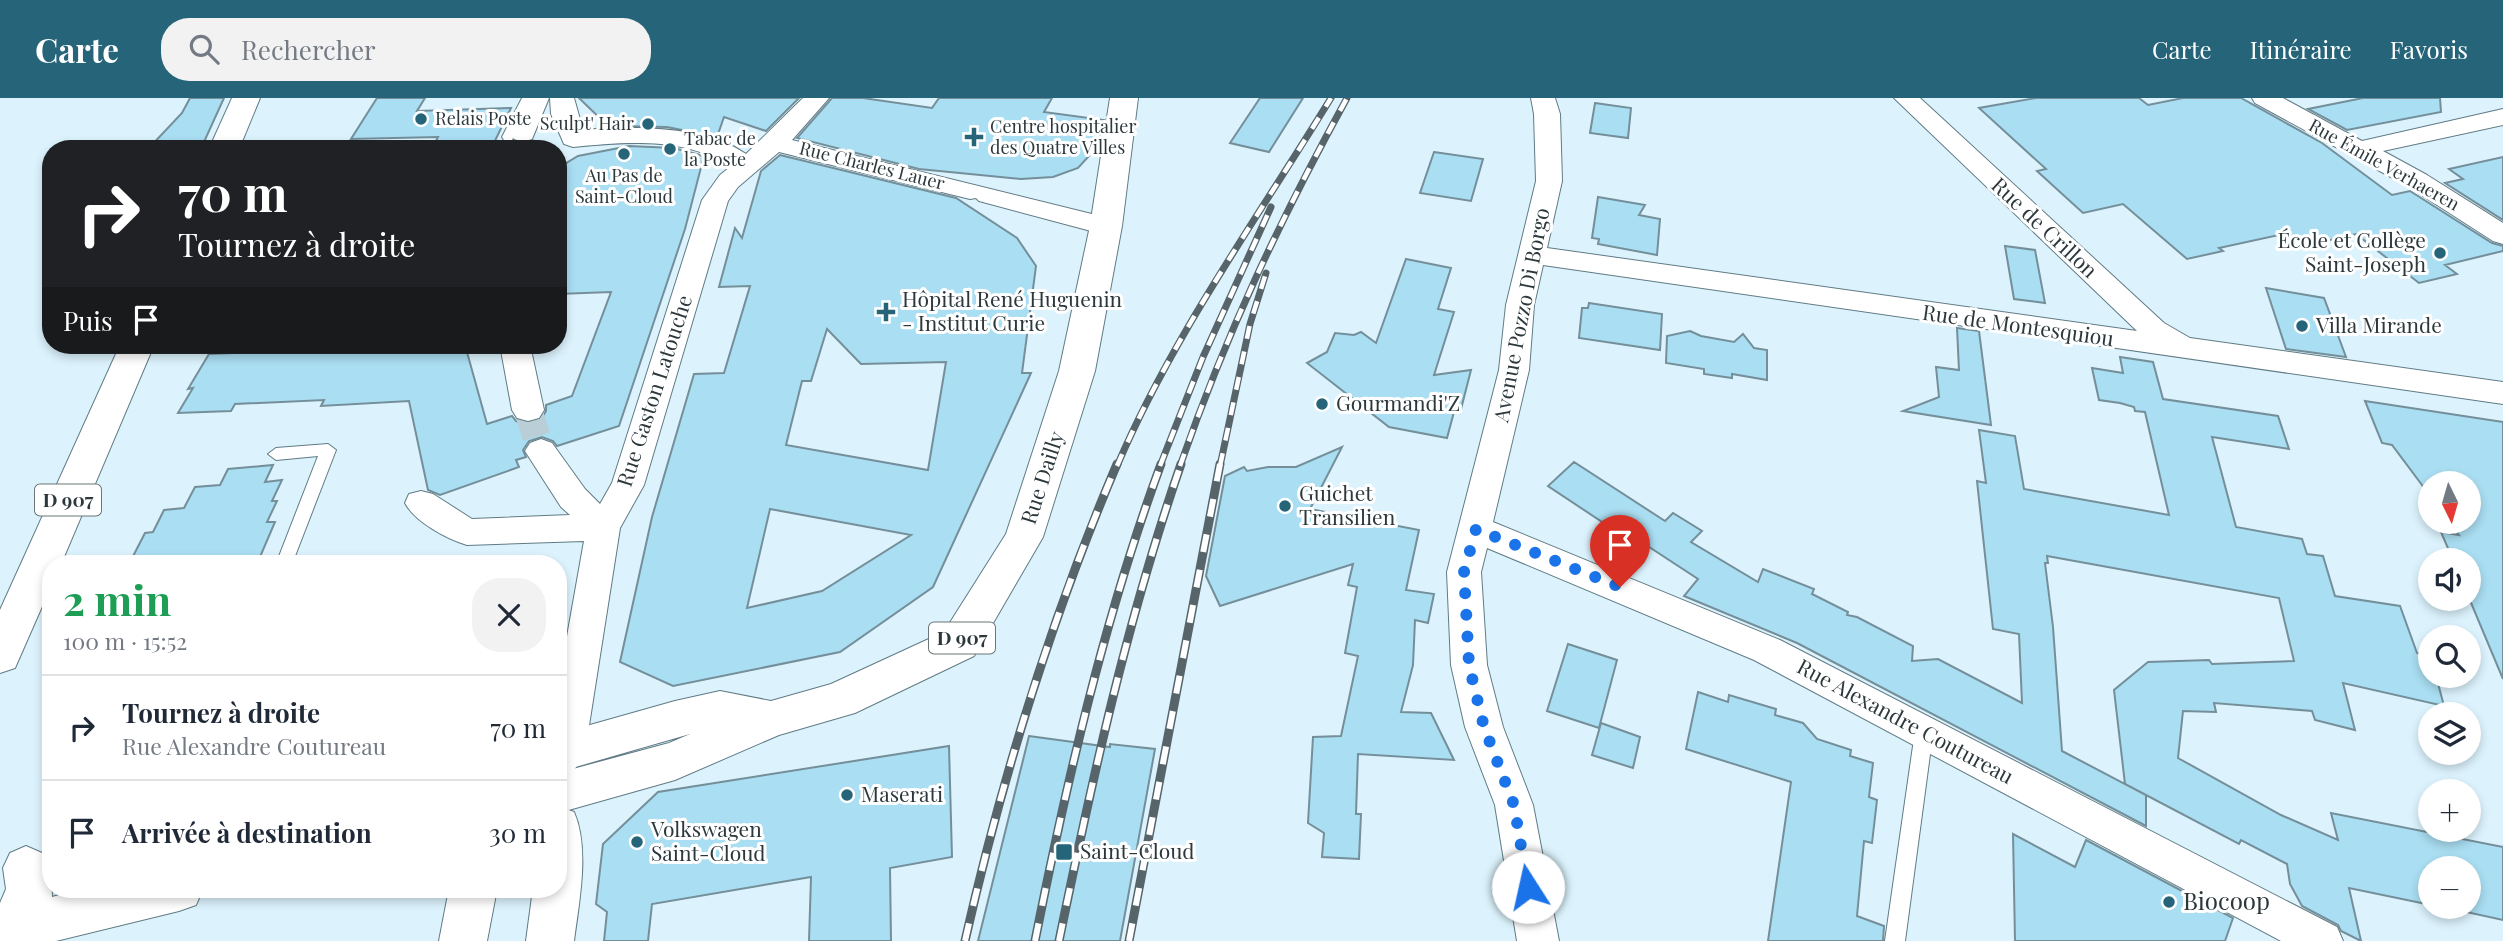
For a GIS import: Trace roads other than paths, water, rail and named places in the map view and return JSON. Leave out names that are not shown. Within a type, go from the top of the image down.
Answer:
[{"type":"main road","points":[[227,140],[246,98]]},
{"type":"main road","name":"Rue Dailly","points":[[567,791],[675,761],[771,719],[840,700],[958,644],[1024,537],[1077,371],[1107,226],[1124,98]]},
{"type":"main road","name":"D 907","points":[[44,555],[133,354]]},
{"type":"main road","name":"D 907","points":[[0,656],[42,561]]},
{"type":"main road","name":"Rue Dailly","points":[[567,754],[674,719],[720,709],[771,719]]},
{"type":"main road","points":[[0,935],[16,921],[26,906],[32,885],[25,863]]},
{"type":"main road","points":[[0,935],[75,913],[140,898]]},
{"type":"main road","points":[[463,941],[471,898]]},
{"type":"main road","points":[[550,941],[556,898]]},
{"type":"street","points":[[515,135],[537,98]]},
{"type":"street","points":[[562,98],[565,140]]},
{"type":"street","name":"Rue Gaston Latouche","points":[[567,723],[603,527],[628,485],[715,200],[745,165],[774,143],[817,98]]},
{"type":"street","name":"Avenue Pozzo Di Borgo","points":[[1538,941],[1514,805],[1484,727],[1469,665],[1464,572],[1514,370],[1520,305],[1534,255],[1549,181],[1547,114],[1543,98]]},
{"type":"street","name":"Rue de Crillon","points":[[1906,98],[2154,330],[2188,350]]},
{"type":"street","name":"Rue Émile Verhaeren","points":[[2264,98],[2418,181],[2503,235]]},
{"type":"street","points":[[2359,149],[2503,117]]},
{"type":"street","points":[[567,145],[623,135],[661,138],[734,154],[745,165]]},
{"type":"street","name":"Rue Charles Lauer","points":[[774,143],[1107,226]]},
{"type":"street","name":"Rue de Montesquiou","points":[[1534,255],[2503,393]]},
{"type":"street","points":[[517,354],[528,410]]},
{"type":"street","points":[[541,451],[573,498],[603,527]]},
{"type":"street","points":[[421,503],[467,532],[603,527]]},
{"type":"street","name":"Rue Alexandre Coutureau","points":[[1476,529],[1767,649],[2322,941]]},
{"type":"lane","points":[[515,135],[528,98]]},
{"type":"lane","points":[[276,454],[328,450],[287,555]]},
{"type":"lane","points":[[1895,941],[1924,732]]},
{"type":"tunnel","points":[[520,140],[523,134]]},
{"type":"tunnel","points":[[528,410],[541,451]]},
{"type":"railway","points":[[1117,466],[1139,418],[1190,324],[1331,98]]},
{"type":"railway","points":[[1180,466],[1235,324],[1299,188],[1347,98]]},
{"type":"railway","points":[[1160,466],[1203,357],[1271,207]]},
{"type":"railway","points":[[1220,466],[1250,324],[1266,273]]},
{"type":"railway","points":[[965,941],[995,819],[1030,699],[1071,581],[1117,464]]},
{"type":"railway","points":[[1035,941],[1089,700],[1122,581],[1161,464]]},
{"type":"railway","points":[[1059,941],[1084,820],[1127,641],[1181,464]]},
{"type":"railway","points":[[1129,941],[1220,464]]},
{"type":"place","name":"Relais Poste","points":[[421,119]]},
{"type":"place","name":"Sculpt' Hair","points":[[648,124]]},
{"type":"place","name":"Centre hospitalier des Quatre Villes","points":[[974,137]]},
{"type":"place","name":"Tabac de la Poste","points":[[670,149]]},
{"type":"place","name":"Au Pas de Saint-Cloud","points":[[624,154]]},
{"type":"place","name":"École et Collège Saint-Joseph","points":[[2440,253]]},
{"type":"place","name":"Hôpital René Huguenin - Institut Curie","points":[[886,312]]},
{"type":"place","name":"Villa Mirande","points":[[2302,326]]},
{"type":"place","name":"Gourmandi'Z","points":[[1322,404]]},
{"type":"place","name":"Guichet Transilien","points":[[1285,506]]},
{"type":"place","name":"Maserati","points":[[847,795]]},
{"type":"place","name":"Volkswagen Saint-Cloud","points":[[637,842]]},
{"type":"place","name":"Saint-Cloud","points":[[1064,852]]},
{"type":"place","name":"Biocoop","points":[[2169,902]]}]
